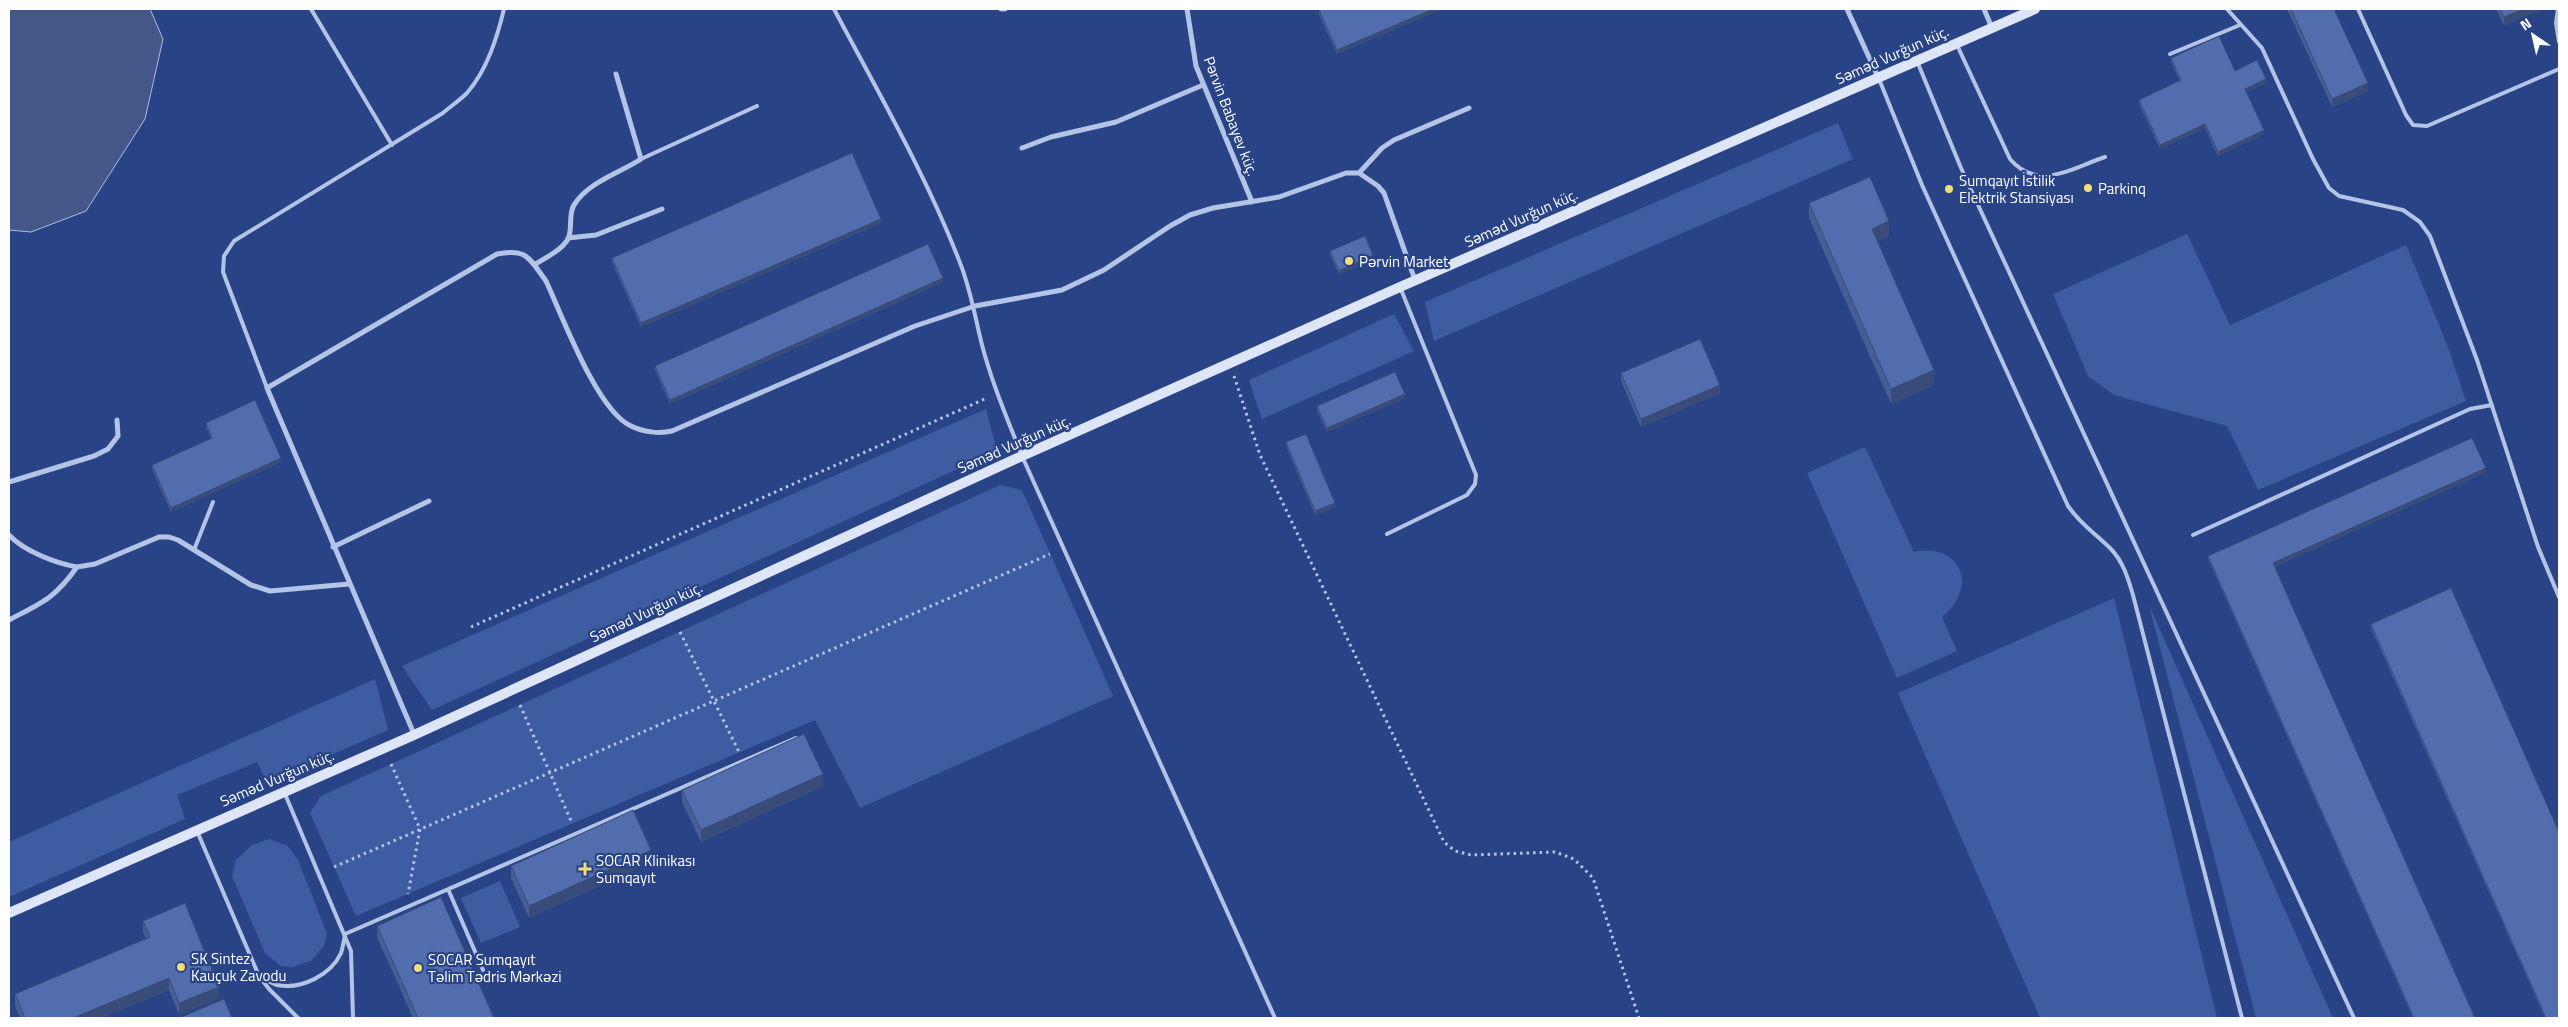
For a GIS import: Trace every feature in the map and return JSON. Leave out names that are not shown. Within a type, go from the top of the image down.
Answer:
[{"type":"main road","name":"Səməd Vurğun küç.","points":[[9,913],[196,829],[414,735],[1022,456],[1415,280],[2035,9]]},
{"type":"street","name":"Pərvin Babayev küç.","points":[[1187,9],[1194,58],[1252,202]]},
{"type":"street","points":[[1847,9],[1878,77]]},
{"type":"street","points":[[1984,9],[1992,28]]},
{"type":"street","points":[[534,265],[561,246],[568,238],[573,206],[582,195],[595,185],[641,158],[616,74]]},
{"type":"street","points":[[1022,148],[1051,137],[1116,122],[1203,84]]},
{"type":"street","points":[[1359,173],[1382,148],[1394,140],[1469,108]]},
{"type":"street","points":[[414,735],[267,388],[497,254],[513,251],[524,254],[546,280],[597,390],[615,414],[630,426],[661,434],[672,432],[914,326],[975,306],[1062,290],[1104,270],[1170,226],[1190,215],[1213,208],[1279,197],[1346,173],[1359,173],[1378,186],[1384,193],[1415,280]]},
{"type":"street","points":[[568,238],[596,234],[662,209]]},
{"type":"street","points":[[9,482],[94,456],[108,448],[118,436],[117,420]]},
{"type":"street","points":[[333,547],[429,501]]},
{"type":"street","points":[[9,535],[19,544],[62,564],[76,567],[95,564],[159,537],[169,537],[178,540],[252,584],[270,591],[350,584]]},
{"type":"street","points":[[9,620],[54,595],[62,588],[76,567]]},
{"type":"lane","points":[[311,9],[392,145]]},
{"type":"lane","points":[[267,388],[223,272],[224,256],[234,241],[443,113],[467,93],[484,68],[498,36],[504,9]]},
{"type":"lane","points":[[834,9],[915,163],[962,267],[975,306],[981,341],[997,394],[1022,456],[1275,1018]]},
{"type":"lane","points":[[2227,9],[2262,48],[2317,168],[2329,188],[2339,196],[2403,210],[2420,222],[2430,236],[2492,405],[2538,547],[2559,597]]},
{"type":"lane","points":[[2358,9],[2406,116],[2413,125],[2427,126],[2559,69]]},
{"type":"lane","points":[[2558,9],[2556,23],[2559,42]]},
{"type":"lane","points":[[2170,54],[2240,25]]},
{"type":"lane","points":[[1956,43],[2010,160],[2018,169],[2038,178],[2106,157]]},
{"type":"lane","points":[[1917,61],[1961,168],[2354,1018]]},
{"type":"lane","points":[[1878,77],[1922,185],[2068,506],[2080,523],[2111,549],[2124,568],[2133,594],[2242,1018]]},
{"type":"lane","points":[[641,158],[757,106]]},
{"type":"lane","points":[[1387,534],[1467,495],[1475,484],[1476,475],[1400,287]]},
{"type":"lane","points":[[2193,535],[2470,409],[2492,405]]},
{"type":"lane","points":[[194,550],[213,502]]},
{"type":"lane","points":[[345,934],[801,736]]},
{"type":"lane","points":[[284,792],[345,934],[353,964],[353,1018]]},
{"type":"lane","points":[[196,829],[259,976],[269,989],[298,1018]]},
{"type":"lane","points":[[448,889],[483,970]]},
{"type":"lane","points":[[259,976],[277,985],[296,986],[313,980],[332,966],[341,952],[345,934]]},
{"type":"path","points":[[1230,364],[1260,455],[1444,842],[1455,851],[1471,855],[1556,852],[1574,859],[1593,878],[1639,1018]]},
{"type":"path","points":[[471,627],[997,394]]},
{"type":"path","points":[[334,867],[1050,554]]},
{"type":"path","points":[[680,632],[739,752]]},
{"type":"path","points":[[520,705],[572,824]]},
{"type":"path","points":[[391,764],[420,829],[408,894]]},
{"type":"shaded area","points":[[9,9],[150,9],[163,39],[145,119],[86,211],[31,232],[9,230]]},
{"type":"shaded area","points":[[1838,123],[1853,159],[1434,341],[1425,302]]},
{"type":"shaded area","points":[[2187,234],[2230,325],[2406,245],[2448,347],[2466,401],[2258,490],[2227,426],[2114,395],[2088,376],[2053,294]]},
{"type":"shaded area","points":[[1394,314],[1414,351],[1262,419],[1249,380]]},
{"type":"shaded area","points":[[986,409],[997,451],[432,710],[402,666]]},
{"type":"shaded area","points":[[1865,447],[1914,552],[1926,550],[1947,556],[1955,562],[1960,570],[1962,580],[1955,603],[1942,617],[1957,651],[1897,678],[1807,473]]},
{"type":"shaded area","points":[[1000,485],[1022,490],[1113,696],[860,808],[815,720],[356,916],[310,813],[321,796]]},
{"type":"shaded area","points":[[2114,598],[2217,1018],[2040,1018],[1898,693]]},
{"type":"shaded area","points":[[2149,605],[2333,1018],[2256,1018]]},
{"type":"shaded area","points":[[375,679],[388,730],[267,783],[257,762],[177,795],[185,819],[9,897],[9,842]]},
{"type":"shaded area","points":[[269,839],[288,846],[298,860],[327,934],[324,946],[311,961],[292,967],[281,966],[265,953],[232,876],[236,860],[252,845]]},
{"type":"shaded area","points":[[500,881],[520,927],[481,943],[461,898]]},
{"type":"building","points":[[1433,9],[1337,50],[1319,10]]},
{"type":"building","points":[[2291,9],[2334,9],[2368,83],[2332,99]]},
{"type":"building","points":[[2500,9],[2524,9],[2504,17]]},
{"type":"building","points":[[2219,36],[2235,71],[2257,60],[2266,79],[2245,89],[2264,130],[2218,152],[2205,124],[2160,145],[2139,100],[2181,80],[2171,58]]},
{"type":"building","points":[[852,153],[881,219],[641,323],[612,258]]},
{"type":"building","points":[[1870,177],[1889,221],[1872,229],[1934,370],[1891,389],[1809,203]]},
{"type":"building","points":[[1365,236],[1373,255],[1339,271],[1330,251]]},
{"type":"building","points":[[928,244],[943,278],[670,400],[655,366]]},
{"type":"building","points":[[1700,339],[1720,385],[1641,419],[1621,373]]},
{"type":"building","points":[[1395,372],[1405,394],[1327,428],[1317,406]]},
{"type":"building","points":[[255,400],[281,458],[171,508],[152,465],[212,438],[206,423]]},
{"type":"building","points":[[1306,434],[1335,503],[1315,511],[1286,442]]},
{"type":"building","points":[[2472,438],[2486,468],[2273,563],[2475,1018],[2414,1018],[2208,556]]},
{"type":"building","points":[[2451,588],[2559,832],[2559,1018],[2546,1018],[2371,624]]},
{"type":"building","points":[[804,734],[823,774],[701,830],[682,790]]},
{"type":"building","points":[[633,810],[651,850],[529,906],[511,866]]},
{"type":"building","points":[[441,897],[494,1018],[418,1018],[377,926]]},
{"type":"building","points":[[185,903],[219,987],[179,1003],[169,978],[73,1018],[25,1018],[15,994],[150,937],[143,921]]},
{"type":"building","points":[[224,999],[232,1018],[179,1018]]},
{"type":"place","name":"Parkinq","points":[[2088,188]]},
{"type":"place","name":"Sumqayıt İstilik Elektrik Stansiyası","points":[[1949,189]]},
{"type":"place","name":"Pərvin Market","points":[[1349,261]]},
{"type":"place","name":"SOCAR Klinikası Sumqayıt","points":[[585,869]]},
{"type":"place","name":"SK Sintez Kauçuk Zavodu","points":[[181,967]]},
{"type":"place","name":"SOCAR Sumqayıt Təlim Tədris Mərkəzi","points":[[418,968]]}]
